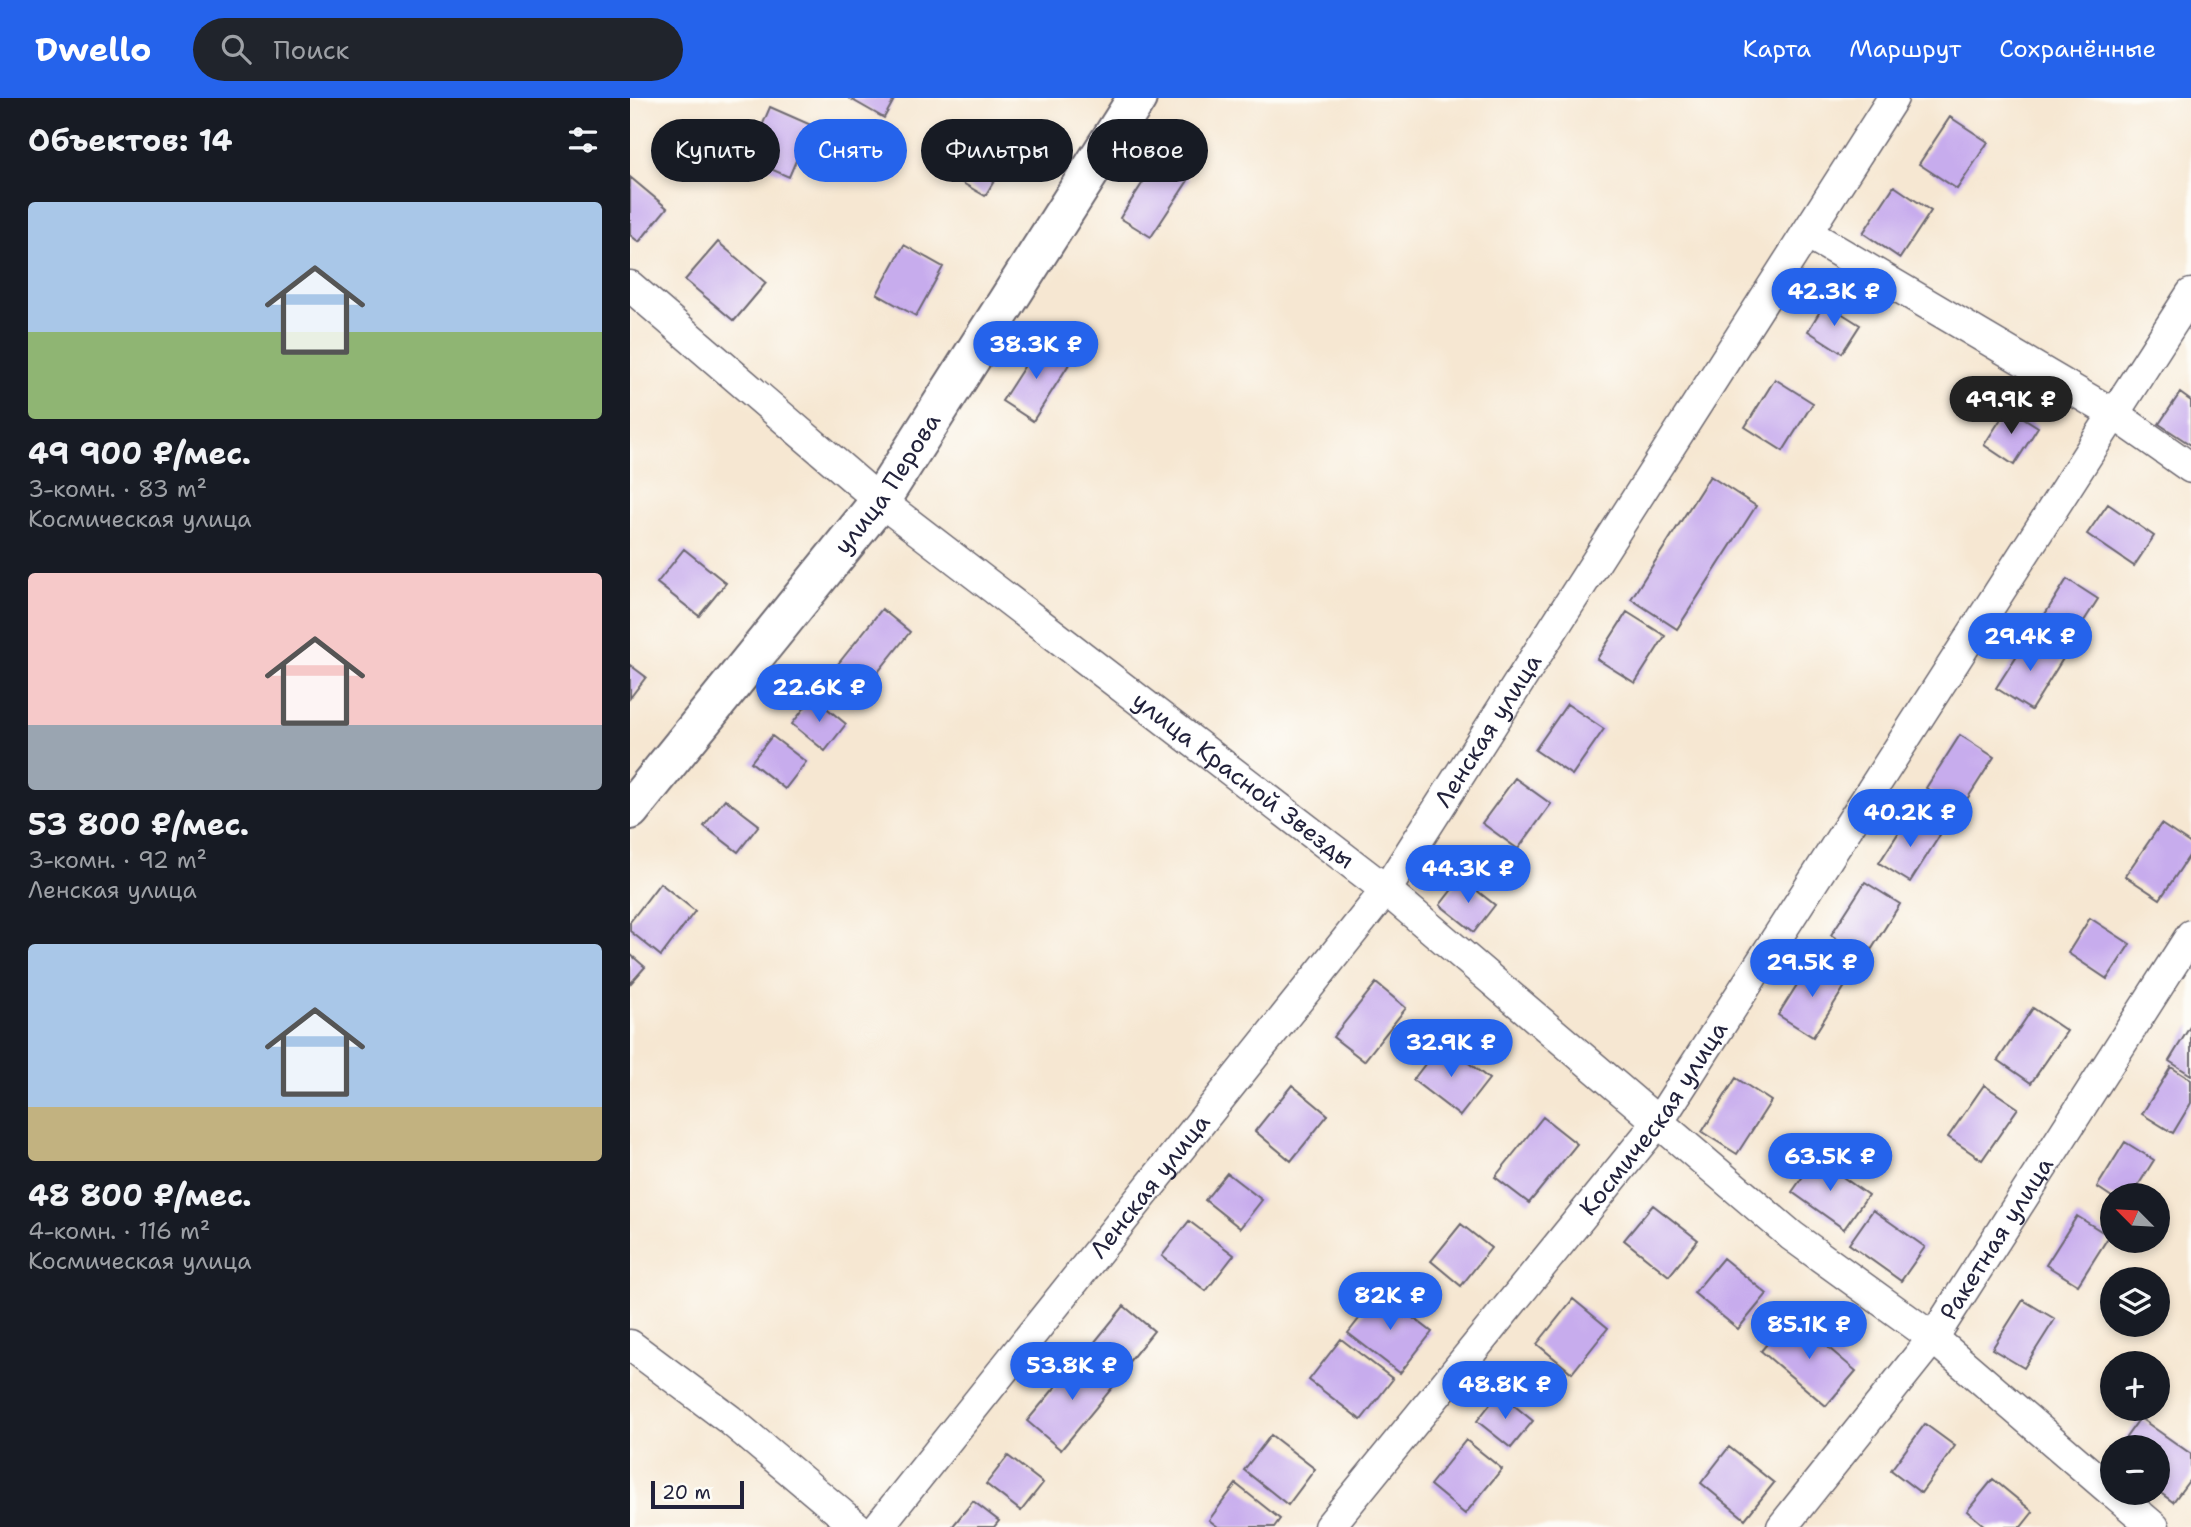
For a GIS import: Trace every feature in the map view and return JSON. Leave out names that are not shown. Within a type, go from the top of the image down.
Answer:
[{"type":"main road","name":"улица Перова","points":[[630,810],[880,500],[1137,98]]},
{"type":"street","name":"Ленская улица","points":[[878,1527],[1386,890],[1893,98]]},
{"type":"street","points":[[1807,233],[2114,414],[2191,468]]},
{"type":"street","name":"улица Красной Звезды","points":[[630,286],[880,500],[1386,890],[1792,1236],[1933,1338],[2100,1481]]},
{"type":"street","name":"Космическая улица","points":[[1329,1527],[1659,1121],[2191,294]]},
{"type":"street","name":"Ракетная улица","points":[[1782,1527],[1933,1338],[2191,935]]},
{"type":"street","points":[[630,1345],[730,1420],[857,1527]]},
{"type":"street","name":"улица Красной Звезды","points":[[2128,1505],[2154,1527]]},
{"type":"building","points":[[849,98],[895,98],[884,118]]},
{"type":"building","points":[[770,107],[797,119],[794,119],[794,165],[789,177],[780,173],[780,119],[765,119]]},
{"type":"building","points":[[1950,117],[1988,142],[1957,189],[1919,164]]},
{"type":"building","points":[[630,177],[667,208],[639,242],[630,235]]},
{"type":"building","points":[[961,182],[993,182],[985,196]]},
{"type":"building","points":[[1143,182],[1187,182],[1151,237],[1120,218]]},
{"type":"building","points":[[1894,186],[1931,211],[1900,258],[1863,233]]},
{"type":"building","points":[[718,242],[766,283],[734,321],[685,280]]},
{"type":"building","points":[[904,245],[943,267],[916,316],[877,294]]},
{"type":"building","points":[[1825,303],[1860,325],[1842,353],[1808,331]]},
{"type":"building","points":[[1040,342],[1071,361],[1033,421],[1002,401]]},
{"type":"building","points":[[1775,379],[1813,403],[1783,451],[1745,427]]},
{"type":"building","points":[[2180,393],[2191,401],[2191,445],[2159,424]]},
{"type":"building","points":[[2008,408],[2038,427],[2014,465],[1984,445]]},
{"type":"building","points":[[1710,476],[1756,506],[1677,629],[1631,599]]},
{"type":"building","points":[[2108,504],[2154,536],[2134,566],[2087,534]]},
{"type":"building","points":[[684,549],[726,583],[699,616],[657,583]]},
{"type":"building","points":[[2067,579],[2098,599],[2068,646],[2037,627]]},
{"type":"building","points":[[882,609],[910,632],[866,687],[838,664]]},
{"type":"building","points":[[1627,612],[1665,636],[1635,683],[1597,659]]},
{"type":"building","points":[[2030,635],[2064,657],[2031,710],[1996,688]]},
{"type":"building","points":[[630,665],[646,677],[630,698]]},
{"type":"building","points":[[813,697],[846,724],[825,751],[792,724]]},
{"type":"building","points":[[1567,704],[1604,729],[1572,775],[1535,750]]},
{"type":"building","points":[[1960,735],[1994,757],[1960,810],[1926,788]]},
{"type":"building","points":[[772,736],[806,762],[785,789],[751,762]]},
{"type":"building","points":[[1515,778],[1551,804],[1518,849],[1482,823]]},
{"type":"building","points":[[725,799],[759,825],[738,852],[704,826]]},
{"type":"building","points":[[1910,815],[1940,835],[1910,882],[1879,863]]},
{"type":"building","points":[[2161,824],[2191,844],[2191,853],[2160,899],[2125,876]]},
{"type":"building","points":[[1461,878],[1495,905],[1474,932],[1440,905]]},
{"type":"building","points":[[1865,882],[1900,904],[1866,958],[1831,935]]},
{"type":"building","points":[[660,883],[695,911],[661,956],[630,931],[630,922]]},
{"type":"building","points":[[2090,918],[2130,944],[2107,979],[2068,953]]},
{"type":"building","points":[[630,954],[645,967],[630,984]]},
{"type":"building","points":[[1812,961],[1847,983],[1813,1037],[1778,1015]]},
{"type":"building","points":[[1376,983],[1406,1008],[1364,1061],[1333,1037]]},
{"type":"building","points":[[2033,1008],[2067,1031],[2031,1083],[1998,1060]]},
{"type":"building","points":[[2191,1025],[2191,1075],[2169,1061]]},
{"type":"building","points":[[1442,1042],[1489,1079],[1460,1116],[1413,1080]]},
{"type":"building","points":[[2171,1067],[2191,1080],[2191,1103],[2173,1133],[2142,1114]]},
{"type":"building","points":[[1736,1078],[1771,1101],[1737,1154],[1702,1132]]},
{"type":"building","points":[[1292,1085],[1328,1115],[1291,1161],[1255,1131]]},
{"type":"building","points":[[1984,1085],[2018,1108],[1982,1160],[1948,1137]]},
{"type":"building","points":[[1543,1117],[1577,1144],[1529,1203],[1495,1177]]},
{"type":"building","points":[[2125,1142],[2154,1160],[2140,1183],[2100,1183],[2100,1189],[2097,1187]]},
{"type":"building","points":[[1816,1158],[1868,1195],[1844,1229],[1792,1192]]},
{"type":"building","points":[[1227,1173],[1262,1200],[1240,1228],[1205,1200]]},
{"type":"building","points":[[1653,1205],[1698,1240],[1669,1276],[1624,1240]]},
{"type":"building","points":[[1873,1210],[1925,1247],[1901,1281],[1849,1244]]},
{"type":"building","points":[[2077,1216],[2100,1230],[2100,1250],[2078,1285],[2046,1265]]},
{"type":"building","points":[[1189,1221],[1234,1255],[1206,1291],[1162,1256]]},
{"type":"building","points":[[1461,1224],[1491,1248],[1461,1286],[1431,1261]]},
{"type":"building","points":[[1723,1258],[1767,1294],[1738,1329],[1694,1293]]},
{"type":"building","points":[[1380,1292],[1432,1332],[1400,1373],[1348,1333]]},
{"type":"building","points":[[1573,1299],[1608,1328],[1572,1373],[1537,1344]]},
{"type":"building","points":[[2023,1300],[2055,1319],[2024,1368],[1992,1349]]},
{"type":"building","points":[[1124,1306],[1154,1331],[1123,1369],[1093,1344]]},
{"type":"building","points":[[1791,1316],[1856,1371],[1826,1406],[1761,1351]]},
{"type":"building","points":[[1341,1339],[1393,1379],[1361,1420],[1309,1380]]},
{"type":"building","points":[[1083,1354],[1117,1382],[1061,1450],[1027,1421]]},
{"type":"building","points":[[1499,1393],[1533,1421],[1511,1448],[1477,1421]]},
{"type":"building","points":[[2138,1421],[2144,1421],[2164,1435],[2128,1435]]},
{"type":"building","points":[[1925,1424],[1955,1446],[1921,1493],[1891,1470]]},
{"type":"building","points":[[1271,1435],[1315,1469],[1288,1505],[1244,1470]]},
{"type":"building","points":[[2170,1439],[2191,1454],[2191,1478],[2173,1502],[2170,1500]]},
{"type":"building","points":[[1466,1440],[1502,1469],[1465,1514],[1430,1485]]},
{"type":"building","points":[[1729,1447],[1774,1483],[1745,1519],[1701,1483]]},
{"type":"building","points":[[1008,1456],[1043,1483],[1021,1511],[986,1484]]},
{"type":"building","points":[[1993,1479],[2033,1512],[2021,1527],[1986,1527],[1967,1511]]},
{"type":"building","points":[[1236,1484],[1280,1519],[1274,1527],[1218,1527],[1209,1520]]},
{"type":"building","points":[[973,1501],[999,1521],[994,1527],[952,1527]]}]
